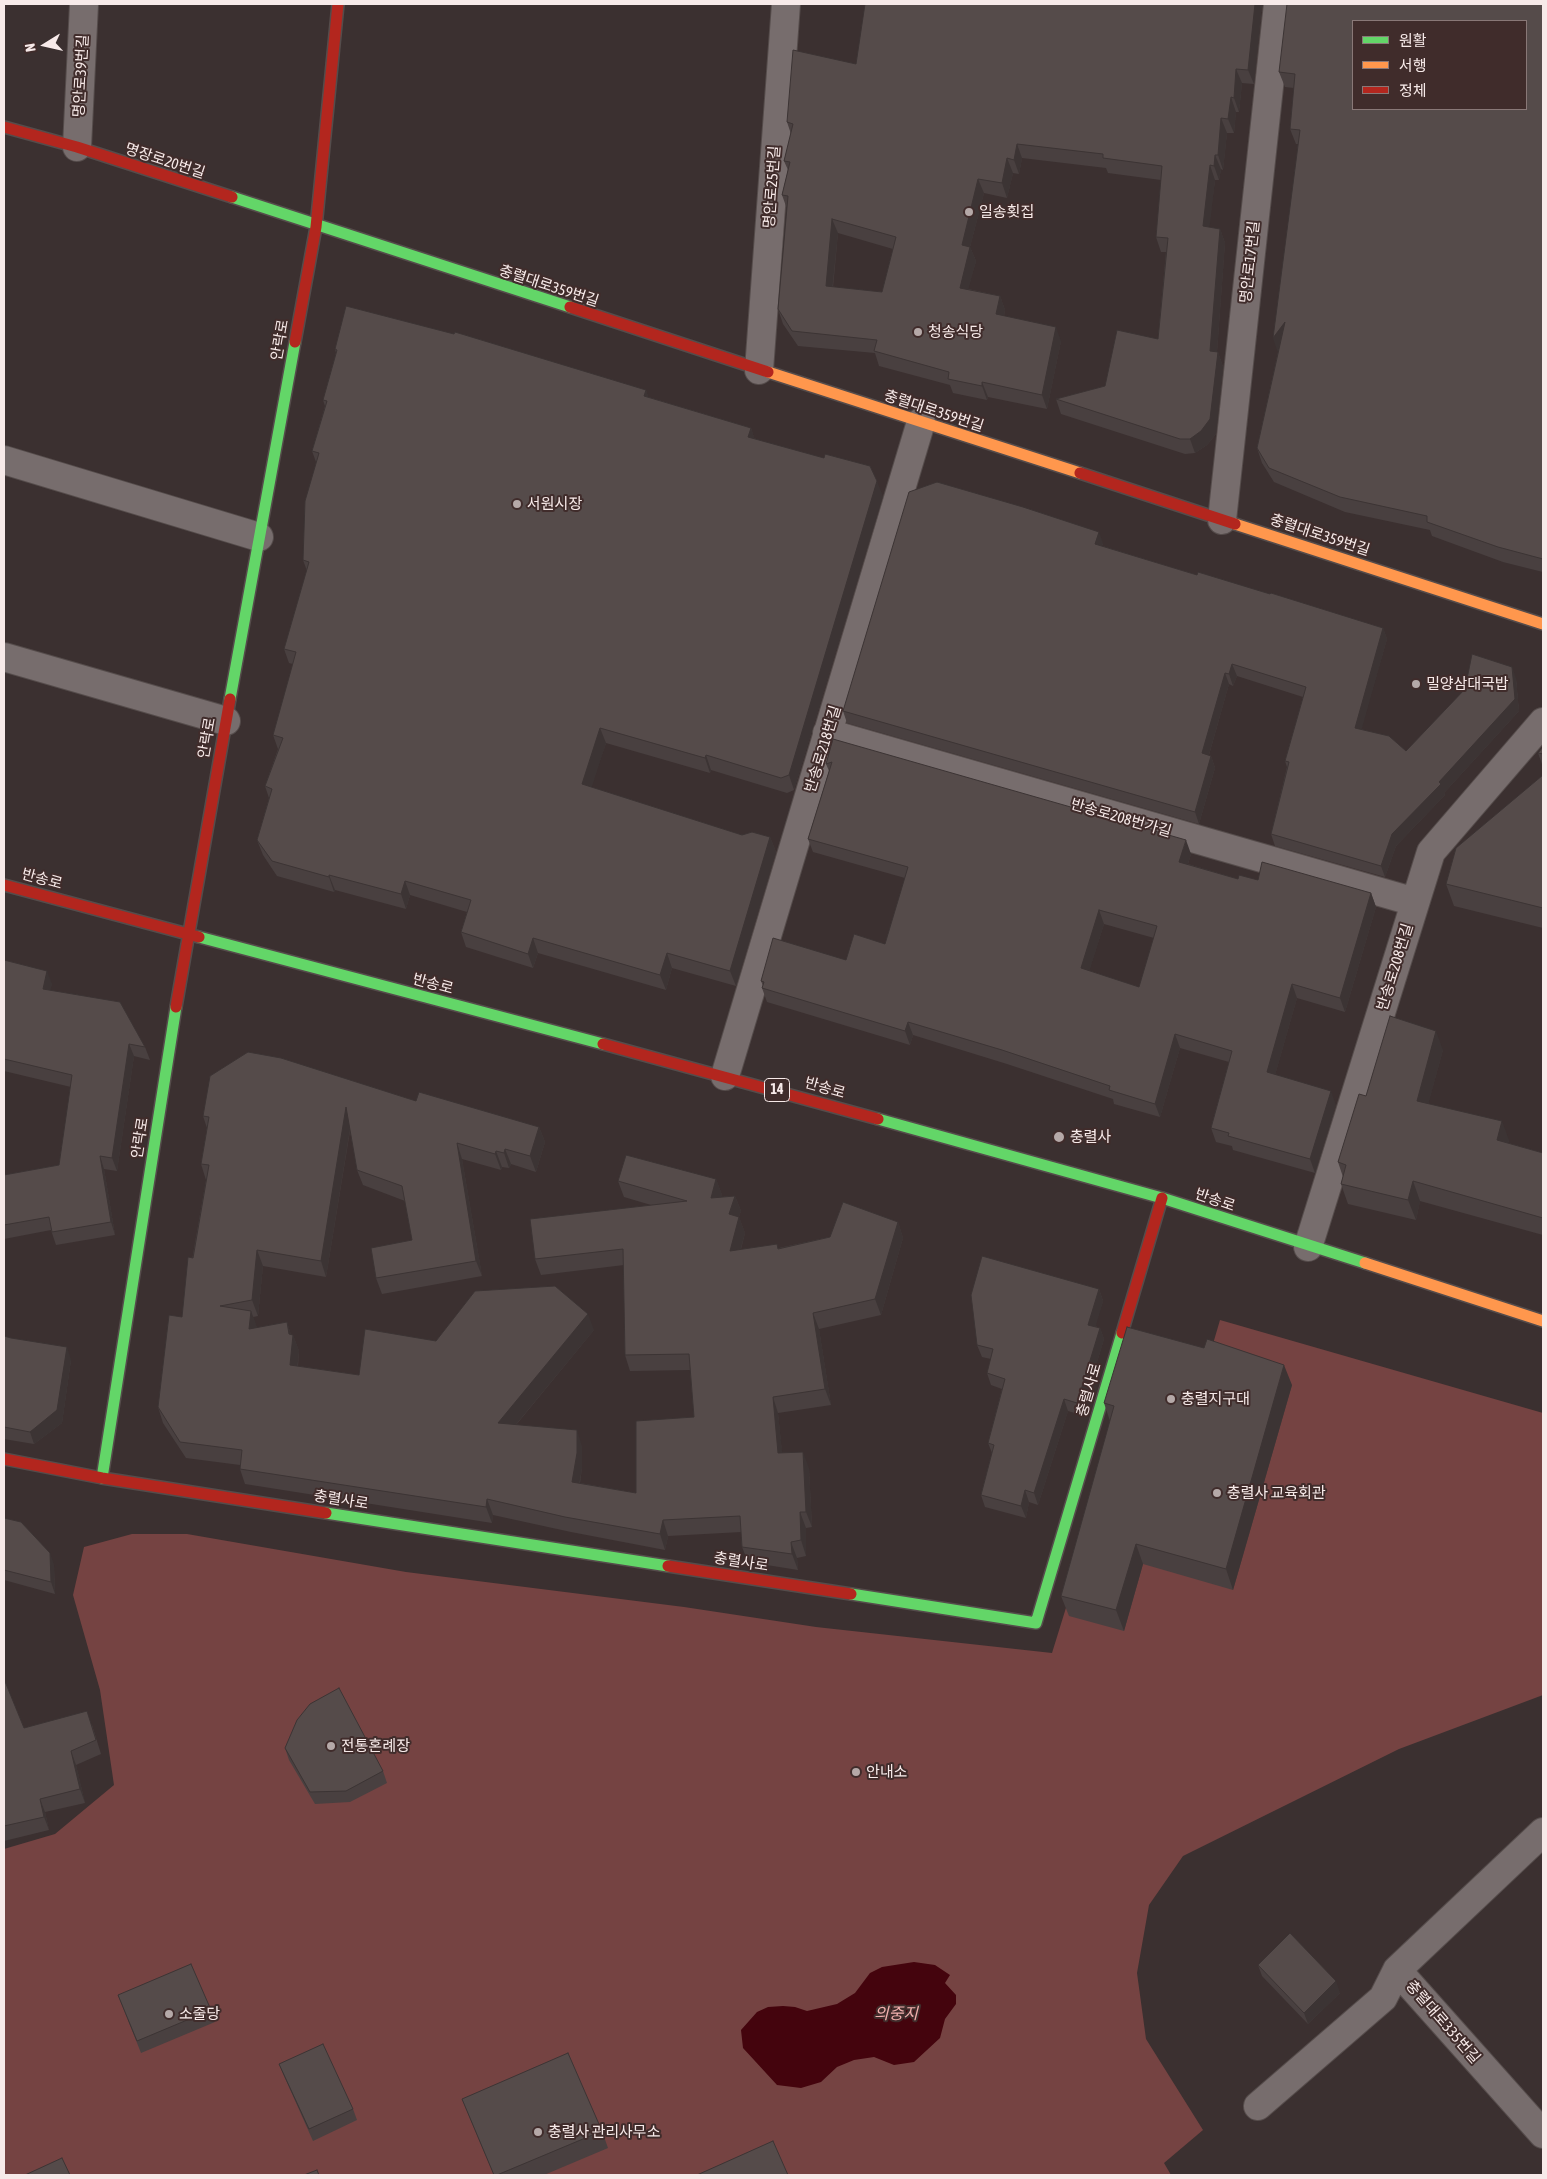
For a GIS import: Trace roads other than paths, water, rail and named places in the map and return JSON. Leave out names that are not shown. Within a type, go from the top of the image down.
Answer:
[{"type":"main road","name":"안락로","points":[[102,1478],[187,934],[316,227],[338,4]]},
{"type":"main road","name":"명장로20번길","points":[[4,127],[77,147],[316,227]]},
{"type":"main road","name":"충렬대로359번길","points":[[316,227],[1543,624]]},
{"type":"main road","name":"반송로","points":[[4,884],[725,1076],[1162,1198],[1543,1322]]},
{"type":"main road","name":"충렬사로","points":[[4,1458],[102,1478],[1036,1623],[1162,1198]]},
{"type":"street","name":"명안로39번길","points":[[77,147],[84,4]]},
{"type":"street","name":"명안로25번길","points":[[759,370],[786,4]]},
{"type":"street","name":"명안로17번길","points":[[1222,520],[1278,4]]},
{"type":"street","name":"반송로218번길","points":[[725,1076],[920,422]]},
{"type":"street","points":[[4,460],[259,537]]},
{"type":"street","points":[[4,657],[226,721]]},
{"type":"street","name":"반송로208번길","points":[[1308,1247],[1431,852],[1543,722]]},
{"type":"street","name":"반송로208번가길","points":[[828,733],[1415,902]]},
{"type":"street","name":"충렬대로335번길","points":[[1543,1832],[1397,1970],[1543,2134]]},
{"type":"street","points":[[1258,2106],[1383,1998],[1397,1970]]},
{"type":"water","name":"의중지","points":[[914,1962],[935,1965],[950,1975],[945,1983],[956,1995],[956,2004],[945,2019],[940,2038],[914,2062],[894,2065],[874,2057],[854,2060],[837,2067],[821,2082],[801,2088],[777,2085],[743,2048],[741,2030],[757,2012],[768,2007],[783,2006],[807,2011],[837,2004],[855,1993],[870,1973],[882,1967]]},
{"type":"place","name":"일송횟집","points":[[969,212]]},
{"type":"place","name":"청송식당","points":[[918,332]]},
{"type":"place","name":"서원시장","points":[[517,504]]},
{"type":"place","name":"밀양삼대국밥","points":[[1416,684]]},
{"type":"place","name":"충렬사","points":[[1059,1137]]},
{"type":"place","name":"충렬지구대","points":[[1171,1399]]},
{"type":"place","name":"충렬사 교육회관","points":[[1217,1493]]},
{"type":"place","name":"전통혼례장","points":[[331,1746]]},
{"type":"place","name":"안내소","points":[[856,1772]]},
{"type":"place","name":"소줄당","points":[[169,2014]]},
{"type":"place","name":"충렬사 관리사무소","points":[[538,2132]]}]
